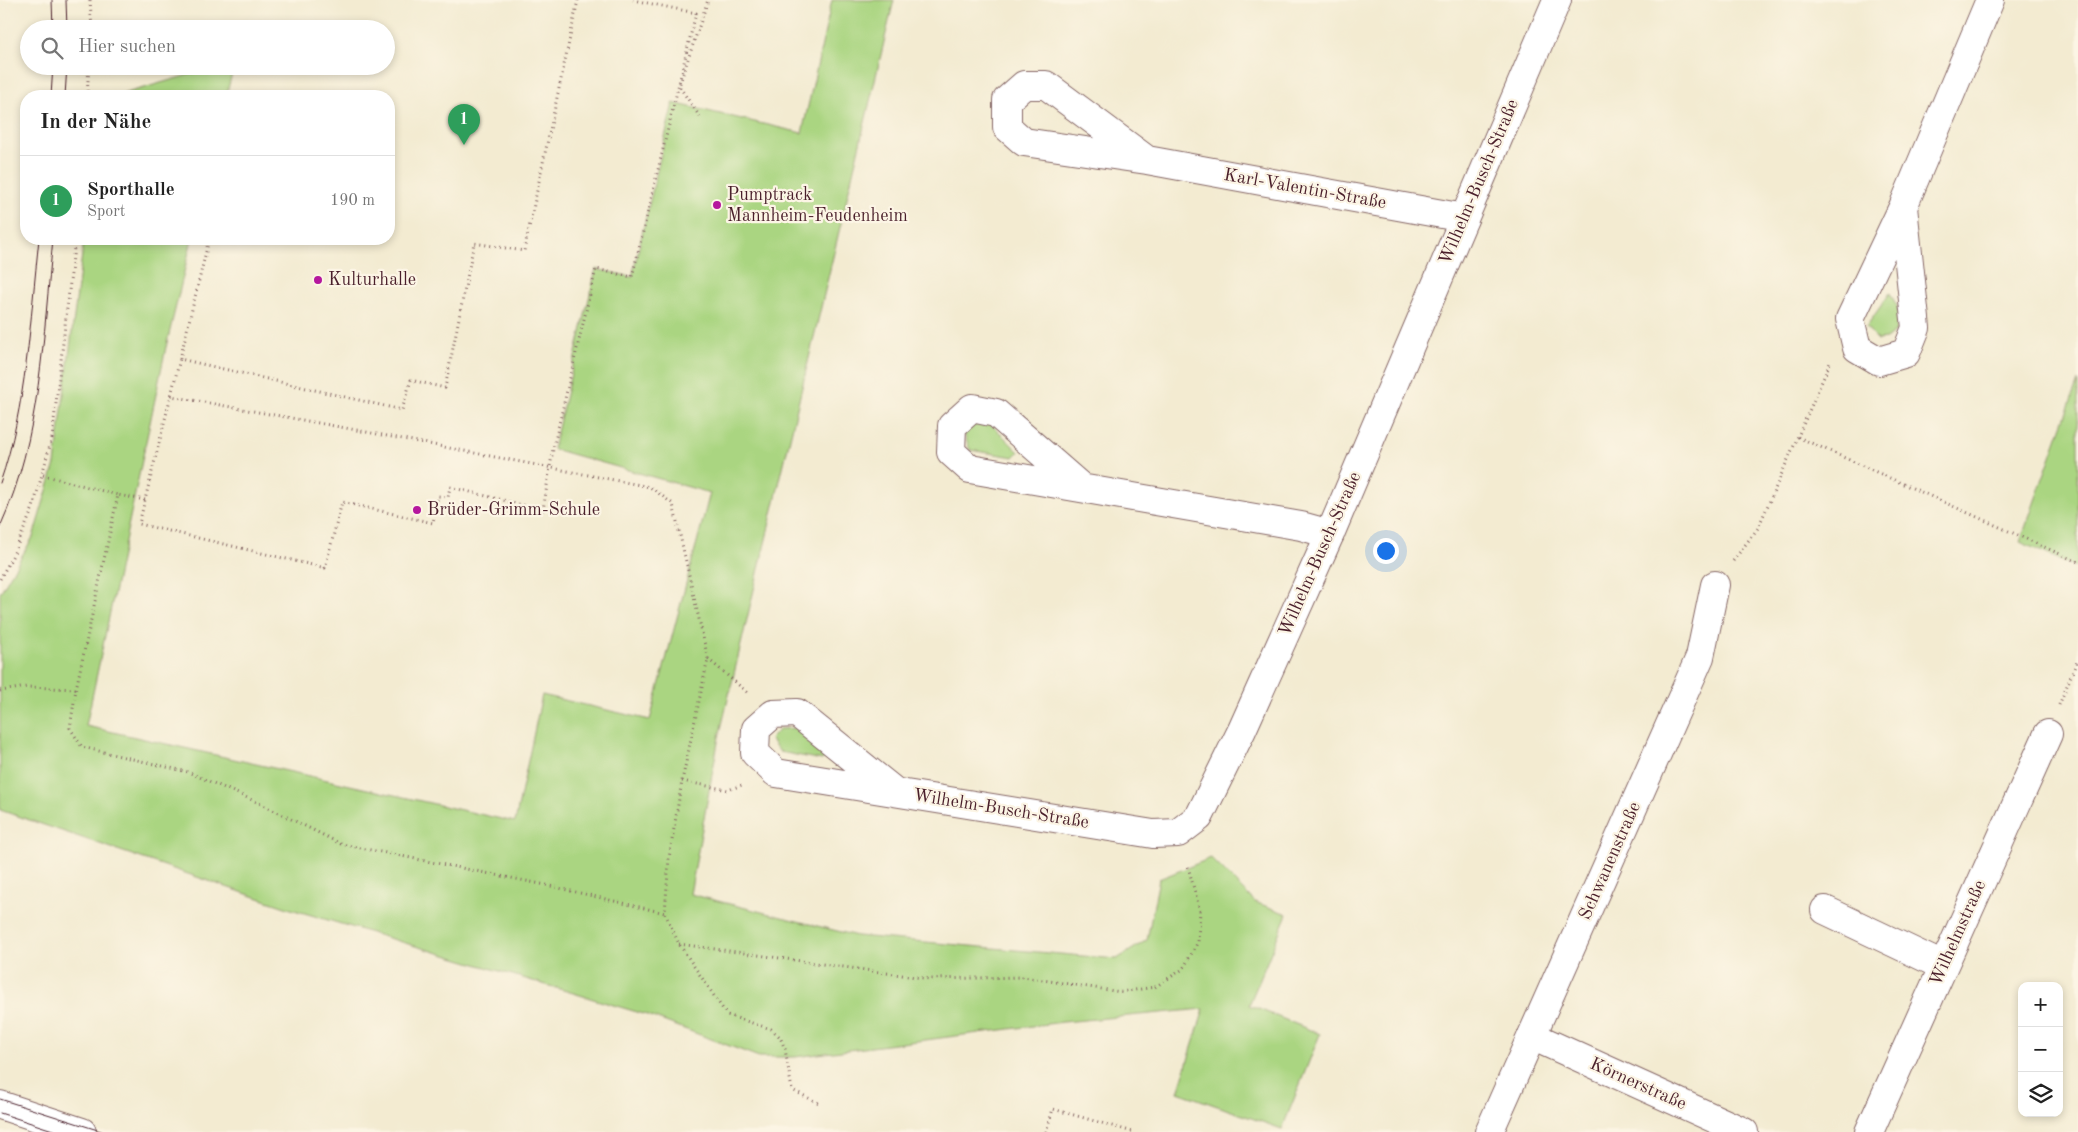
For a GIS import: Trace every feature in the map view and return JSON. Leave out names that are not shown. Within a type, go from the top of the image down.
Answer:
[{"type":"street","name":"Wilhelm-Busch-Straße","points":[[776,773],[1153,834],[1178,833],[1198,817],[1242,730],[1330,534],[1557,0]]},
{"type":"street","points":[[1903,207],[1916,328],[1906,353],[1880,361],[1857,348],[1850,319],[1903,207],[1990,0]]},
{"type":"street","name":"Karl-Valentin-Straße","points":[[1147,160],[1464,218]]},
{"type":"street","points":[[1081,487],[1301,526],[1330,534]]},
{"type":"street","name":"Schwanenstraße","points":[[1490,1132],[1700,657],[1715,585]]},
{"type":"street","name":"Wilhelm-Busch-Straße","points":[[773,714],[797,713],[895,792]]},
{"type":"street","points":[[773,714],[756,729],[755,753],[776,773]]},
{"type":"street","name":"Wilhelmstraße","points":[[1868,1132],[2048,734]]},
{"type":"street","points":[[1825,910],[1943,966]]},
{"type":"street","name":"Körnerstraße","points":[[1532,1036],[1744,1132]]},
{"type":"street","points":[[0,1105],[82,1132]]},
{"type":"path","points":[[90,0],[91,20]]},
{"type":"path","points":[[180,359],[402,410],[412,380],[445,388],[474,243],[524,251],[578,0]]},
{"type":"path","points":[[180,359],[139,524],[325,568],[342,502],[434,523],[438,496],[448,497],[450,487],[543,510],[550,467],[596,269],[632,277],[696,13],[633,0]]},
{"type":"path","points":[[700,117],[679,86],[708,0]]},
{"type":"path","points":[[87,90],[88,75]]},
{"type":"path","points":[[0,579],[13,555],[33,508],[52,438],[74,245]]},
{"type":"path","points":[[208,245],[171,396],[650,487],[672,504],[708,659],[682,781],[669,858],[665,913],[679,944],[727,1015],[770,1029],[780,1037],[785,1049],[792,1090],[819,1104]]},
{"type":"path","points":[[1715,585],[1758,528],[1850,319]]},
{"type":"path","points":[[1798,437],[2078,562]]},
{"type":"path","points":[[43,475],[118,495],[145,500]]},
{"type":"path","points":[[118,495],[76,689],[70,728],[82,747],[188,772],[259,803],[341,844],[546,885],[665,913]]},
{"type":"path","points":[[708,659],[773,714]]},
{"type":"path","points":[[2048,734],[2078,659]]},
{"type":"path","points":[[0,691],[27,687],[76,689]]},
{"type":"path","points":[[682,781],[728,790],[776,773]]},
{"type":"path","points":[[679,944],[930,979],[1023,977],[1121,992],[1155,987],[1183,969],[1198,942],[1200,911],[1178,833]]},
{"type":"path","points":[[1046,1132],[1053,1109],[1133,1132]]},
{"type":"green space","points":[[832,0],[894,0],[719,737],[690,894],[857,936],[1117,959],[1147,940],[1159,879],[1211,858],[1255,902],[1287,914],[1249,1005],[1320,1034],[1282,1129],[1178,1092],[1204,1009],[1063,1022],[795,1057],[759,1057],[647,1015],[291,909],[0,810],[0,593],[33,537],[55,464],[83,245],[191,245],[166,347],[86,726],[515,822],[542,695],[650,720],[710,493],[553,449],[596,269],[632,277],[673,103],[802,133]]},
{"type":"green space","points":[[188,75],[232,75],[228,90],[137,90]]},
{"type":"green space","points":[[1890,293],[1898,308],[1896,331],[1886,339],[1878,340],[1866,327]]},
{"type":"green space","points":[[2078,381],[2078,568],[2020,542]]},
{"type":"green space","points":[[975,422],[991,424],[1019,452],[1014,457],[970,450],[963,431]]},
{"type":"green space","points":[[795,728],[827,755],[822,760],[780,752],[770,739],[780,729]]},
{"type":"tram line","points":[[52,0],[53,20]]},
{"type":"tram line","points":[[66,0],[67,20]]},
{"type":"tram line","points":[[51,90],[52,75]]},
{"type":"tram line","points":[[65,90],[66,75]]},
{"type":"tram line","points":[[0,483],[9,453],[22,393],[38,245]]},
{"type":"tram line","points":[[0,527],[14,493],[32,422],[43,349],[52,245]]},
{"type":"tram line","points":[[0,1099],[104,1132]]},
{"type":"tram line","points":[[0,1113],[59,1132]]},
{"type":"place","name":"Sporthalle","points":[[464,145]]},
{"type":"place","name":"Pumptrack Mannheim-Feudenheim","points":[[717,205]]},
{"type":"place","name":"Kulturhalle","points":[[318,280]]},
{"type":"place","name":"Brüder-Grimm-Schule","points":[[417,510]]}]
